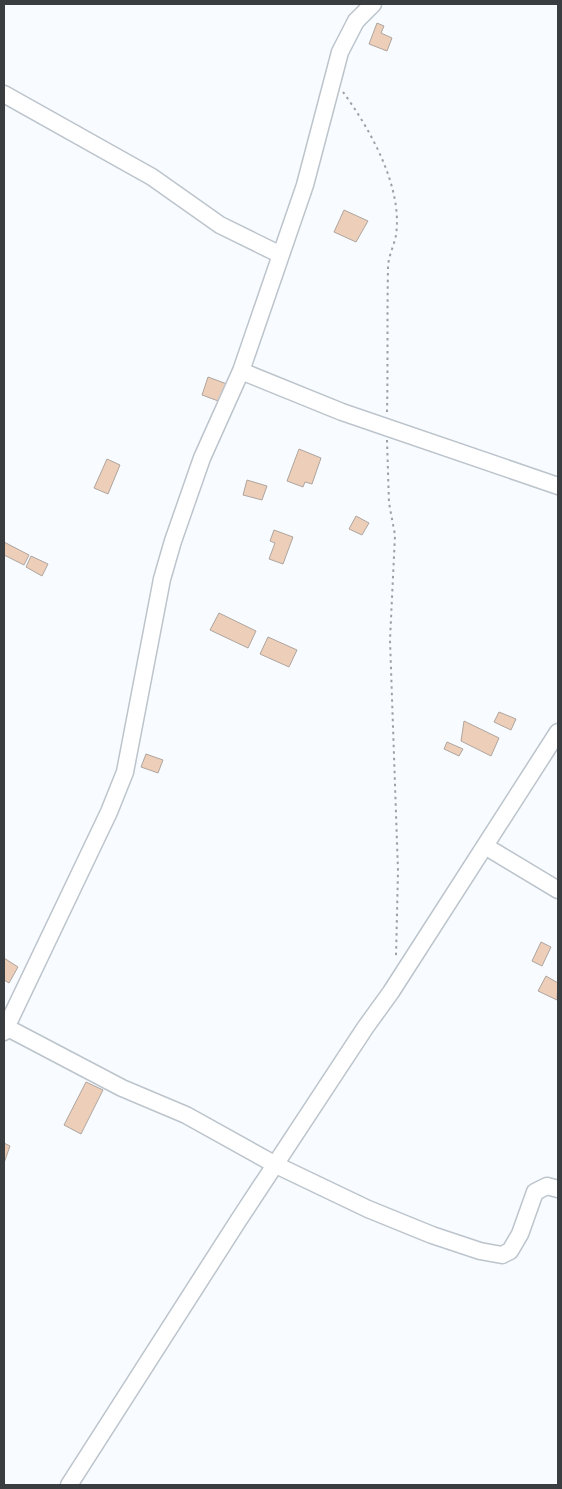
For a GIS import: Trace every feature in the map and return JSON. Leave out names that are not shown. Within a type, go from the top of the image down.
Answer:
[{"type":"street","points":[[372,4],[356,21],[346,38],[333,79],[305,185],[241,371],[202,458],[173,541],[162,579],[125,772],[109,812],[25,990],[4,1028],[122,1088],[186,1115],[276,1165],[368,1209],[414,1227],[496,1254],[506,1254],[514,1247],[532,1196],[538,1189],[547,1186],[558,1189]]},
{"type":"street","points":[[4,94],[152,177],[220,225],[280,255]]},
{"type":"street","points":[[241,371],[342,412],[558,486]]},
{"type":"street","points":[[68,1485],[238,1220],[276,1165],[558,732]]},
{"type":"street","points":[[485,846],[558,890]]},
{"type":"path","points":[[333,79],[365,122],[384,163],[394,204],[396,234],[388,265],[387,427],[388,503],[395,535],[390,640],[398,871],[398,948],[395,965]]},
{"type":"building","points":[[377,23],[384,26],[381,33],[392,38],[387,51],[369,44]]},
{"type":"building","points":[[344,210],[368,221],[356,242],[334,232]]},
{"type":"building","points":[[208,377],[227,384],[221,402],[202,395]]},
{"type":"building","points":[[299,449],[321,458],[312,484],[305,482],[303,487],[287,481]]},
{"type":"building","points":[[107,459],[120,465],[108,494],[94,488]]},
{"type":"building","points":[[247,480],[267,486],[262,500],[243,495]]},
{"type":"building","points":[[356,516],[369,523],[362,535],[349,529]]},
{"type":"building","points":[[274,530],[293,537],[283,564],[269,559],[275,543],[270,541]]},
{"type":"building","points":[[4,542],[29,555],[24,565],[4,555]]},
{"type":"building","points":[[31,556],[48,564],[42,576],[26,567]]},
{"type":"building","points":[[219,613],[256,631],[248,648],[210,630]]},
{"type":"building","points":[[268,637],[297,650],[289,667],[260,654]]},
{"type":"building","points":[[499,712],[516,719],[511,730],[494,722]]},
{"type":"building","points":[[464,721],[499,738],[491,756],[461,741]]},
{"type":"building","points":[[447,742],[463,749],[459,756],[444,749]]},
{"type":"building","points":[[146,754],[163,760],[158,773],[141,767]]},
{"type":"building","points":[[541,942],[551,947],[542,966],[532,961]]},
{"type":"building","points":[[4,958],[18,967],[9,983],[4,980]]},
{"type":"building","points":[[546,976],[558,983],[557,1000],[538,991]]},
{"type":"building","points":[[86,1082],[103,1090],[81,1134],[64,1125]]},
{"type":"building","points":[[4,1143],[10,1146],[4,1163]]}]
